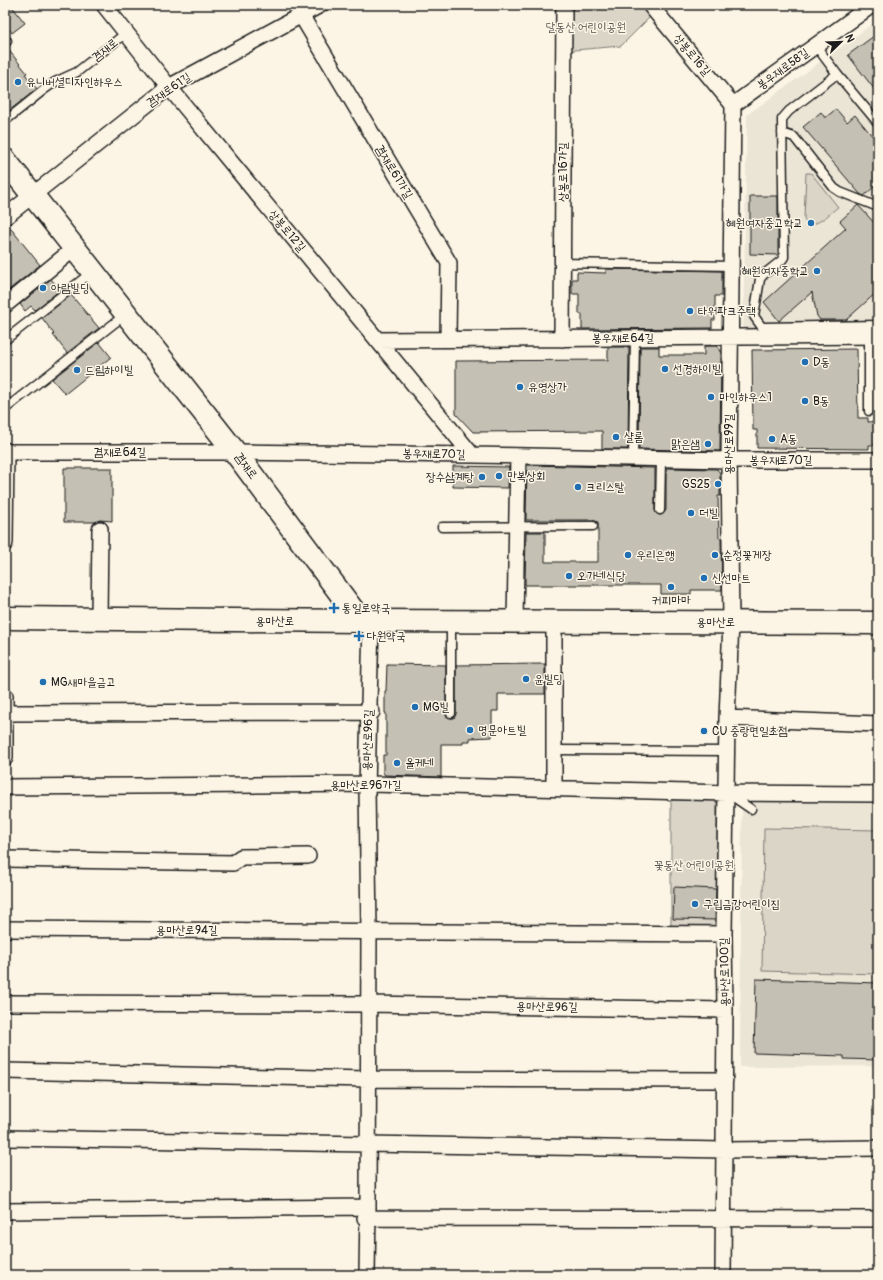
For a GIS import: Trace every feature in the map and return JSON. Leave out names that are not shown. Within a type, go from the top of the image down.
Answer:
[{"type":"main road","name":"겸재로","points":[[5,160],[366,621]]},
{"type":"main road","name":"용마산로","points":[[5,618],[878,623]]},
{"type":"street","name":"상봉로12길","points":[[104,5],[169,87],[472,455]]},
{"type":"street","name":"겸재로61길","points":[[32,195],[169,87],[320,5]]},
{"type":"street","name":"상봉로16가길","points":[[562,339],[564,5]]},
{"type":"street","name":"상봉로16길","points":[[650,5],[733,105]]},
{"type":"street","name":"봉우재로58길","points":[[733,105],[872,5]]},
{"type":"street","name":"겸재로61가길","points":[[301,15],[449,263],[448,339]]},
{"type":"street","name":"용마산로99길","points":[[731,622],[729,460],[733,105]]},
{"type":"street","points":[[5,217],[32,195]]},
{"type":"street","points":[[5,305],[74,248]]},
{"type":"street","name":"봉우재로64길","points":[[377,340],[731,338],[875,333]]},
{"type":"street","points":[[5,451],[5,543]]},
{"type":"street","name":"겸재로64길","points":[[5,451],[235,452]]},
{"type":"street","name":"봉우재로70길","points":[[235,452],[729,460],[878,460]]},
{"type":"street","points":[[515,621],[518,456]]},
{"type":"street","points":[[99,619],[100,529]]},
{"type":"street","name":"용마산로96길","points":[[366,621],[371,712],[367,784],[369,931],[367,1275]]},
{"type":"street","points":[[554,621],[554,788]]},
{"type":"street","name":"용마산로100길","points":[[724,1275],[726,1010],[724,934],[727,718],[731,622]]},
{"type":"street","points":[[5,696],[5,758]]},
{"type":"street","points":[[5,713],[371,712]]},
{"type":"street","points":[[727,718],[878,724]]},
{"type":"street","name":"용마산로96가길","points":[[5,787],[367,784],[727,793]]},
{"type":"street","points":[[727,793],[878,794]]},
{"type":"street","points":[[5,859],[233,863],[241,857],[308,856]]},
{"type":"street","name":"용마산로94길","points":[[5,929],[369,931]]},
{"type":"street","points":[[369,931],[724,934]]},
{"type":"street","points":[[5,1003],[368,1004]]},
{"type":"street","name":"용마산로96길","points":[[368,1004],[726,1010]]},
{"type":"street","points":[[5,1070],[368,1079],[725,1080]]},
{"type":"street","points":[[5,1138],[724,1150],[878,1148]]},
{"type":"street","points":[[5,1211],[878,1219]]},
{"type":"lane","name":"겸재로","points":[[5,121],[45,88],[77,72],[126,33]]},
{"type":"lane","points":[[816,46],[837,74],[878,123]]},
{"type":"lane","points":[[837,74],[789,111],[782,119],[784,257],[760,279],[755,312],[756,320],[764,328],[875,333],[869,411]]},
{"type":"lane","points":[[782,133],[794,137],[834,188],[840,192],[878,207]]},
{"type":"lane","points":[[562,263],[732,266]]},
{"type":"lane","points":[[5,340],[93,271]]},
{"type":"lane","points":[[5,409],[126,314]]},
{"type":"lane","points":[[633,458],[635,338]]},
{"type":"lane","points":[[660,510],[661,459]]},
{"type":"lane","points":[[442,527],[593,526]]},
{"type":"lane","points":[[451,621],[451,713]]},
{"type":"lane","points":[[554,750],[727,751]]},
{"type":"lane","points":[[727,793],[751,809]]},
{"type":"shaded area","name":"혜원여자중고학교","points":[[878,20],[878,331],[743,334],[747,115]]},
{"type":"shaded area","points":[[742,802],[878,803],[878,1066],[740,1067]]},
{"type":"green space","name":"달동산 어린이공원","points":[[564,5],[650,5],[655,12],[621,46],[563,51]]},
{"type":"green space","points":[[806,173],[811,173],[838,207],[819,222],[814,224],[806,224],[804,218]]},
{"type":"green space","name":"꽃동산 어린이공원","points":[[671,800],[717,800],[717,930],[671,930]]},
{"type":"green space","points":[[764,828],[878,830],[878,974],[762,971]]},
{"type":"building","points":[[5,5],[11,5],[25,23],[12,33],[5,23]]},
{"type":"building","points":[[878,33],[878,94],[848,55]]},
{"type":"building","name":"유니버셜디자인하우스","points":[[5,48],[7,48],[27,73],[25,74],[37,89],[5,114]]},
{"type":"building","points":[[836,109],[847,122],[855,115],[878,143],[878,183],[864,196],[860,194],[803,127],[821,112],[825,118]]},
{"type":"building","points":[[750,196],[778,196],[778,255],[750,254]]},
{"type":"building","name":"혜원여자중학교","points":[[858,205],[878,227],[878,291],[846,320],[820,320],[817,316],[812,292],[779,321],[764,302],[846,228],[840,221]]},
{"type":"building","points":[[8,225],[40,265],[5,293],[5,226]]},
{"type":"building","points":[[606,269],[722,271],[722,296],[715,296],[715,320],[712,320],[712,328],[582,329],[582,314],[579,314],[579,294],[572,294],[572,279],[577,279],[577,272],[606,273]]},
{"type":"building","points":[[51,279],[60,290],[35,310],[31,306],[25,311],[20,304]]},
{"type":"building","points":[[71,295],[99,328],[67,353],[42,318]]},
{"type":"building","name":"드림하이빌","points":[[99,342],[111,357],[65,394],[52,379]]},
{"type":"building","points":[[704,346],[717,346],[721,351],[720,451],[639,449],[640,347],[659,347],[659,355],[704,355]]},
{"type":"building","name":"유영상가","points":[[608,347],[629,347],[628,449],[602,449],[602,431],[473,432],[456,414],[456,361],[608,360]]},
{"type":"building","points":[[857,349],[858,418],[868,418],[868,422],[878,421],[878,445],[869,445],[869,449],[757,448],[757,430],[753,430],[752,350]]},
{"type":"building","points":[[527,465],[655,468],[655,510],[657,514],[660,515],[666,510],[666,468],[717,469],[720,473],[720,496],[718,496],[719,538],[721,538],[722,590],[691,590],[691,594],[661,594],[661,585],[525,585],[526,532],[545,532],[545,562],[598,562],[598,522],[593,520],[526,520]]},
{"type":"building","points":[[453,466],[509,467],[508,488],[453,487]]},
{"type":"building","points":[[64,468],[112,468],[112,521],[100,520],[95,522],[64,522]]},
{"type":"building","points":[[387,664],[446,665],[446,716],[451,718],[454,718],[456,713],[456,665],[545,664],[545,694],[498,694],[498,711],[492,711],[492,737],[470,738],[470,741],[463,741],[463,744],[441,744],[441,777],[385,775],[383,773],[383,755],[386,755],[385,691]]},
{"type":"building","name":"구립금강어린이집","points":[[674,887],[716,889],[715,920],[673,919]]},
{"type":"building","points":[[756,979],[878,983],[878,1060],[844,1059],[844,1056],[754,1053]]},
{"type":"place","name":"유니버셜디자인하우스","points":[[18,82]]},
{"type":"place","name":"혜원여자중고학교","points":[[811,223]]},
{"type":"place","name":"혜원여자중학교","points":[[817,271]]},
{"type":"place","name":"아람빌딩","points":[[43,288]]},
{"type":"place","name":"타워파크주택","points":[[690,311]]},
{"type":"place","name":"D동","points":[[805,362]]},
{"type":"place","name":"선경하이빌","points":[[665,369]]},
{"type":"place","name":"드림하이빌","points":[[77,370]]},
{"type":"place","name":"유영상가","points":[[520,387]]},
{"type":"place","name":"마인하우스1","points":[[711,397]]},
{"type":"place","name":"B동","points":[[805,401]]},
{"type":"place","name":"샬롬","points":[[616,437]]},
{"type":"place","name":"A동","points":[[772,439]]},
{"type":"place","name":"맑은샘","points":[[708,444]]},
{"type":"place","name":"만복상회","points":[[499,476]]},
{"type":"place","name":"장수삼계탕","points":[[482,477]]},
{"type":"place","name":"GS25","points":[[718,484]]},
{"type":"place","name":"크리스탈","points":[[578,487]]},
{"type":"place","name":"더빌","points":[[691,513]]},
{"type":"place","name":"우리은행","points":[[628,555]]},
{"type":"place","name":"순정꽃게장","points":[[715,555]]},
{"type":"place","name":"오가네식당","points":[[569,576]]},
{"type":"place","name":"신선마트","points":[[704,578]]},
{"type":"place","name":"커피마마","points":[[671,587]]},
{"type":"place","name":"통일로약국","points":[[334,608]]},
{"type":"place","name":"다원약국","points":[[359,636]]},
{"type":"place","name":"윤빌딩","points":[[526,679]]},
{"type":"place","name":"MG새마을금고","points":[[43,682]]},
{"type":"place","name":"MG빌","points":[[415,707]]},
{"type":"place","name":"명문아트빌","points":[[470,730]]},
{"type":"place","name":"CU 중랑면일초점","points":[[704,731]]},
{"type":"place","name":"올케네","points":[[397,763]]},
{"type":"place","name":"구립금강어린이집","points":[[695,904]]}]
